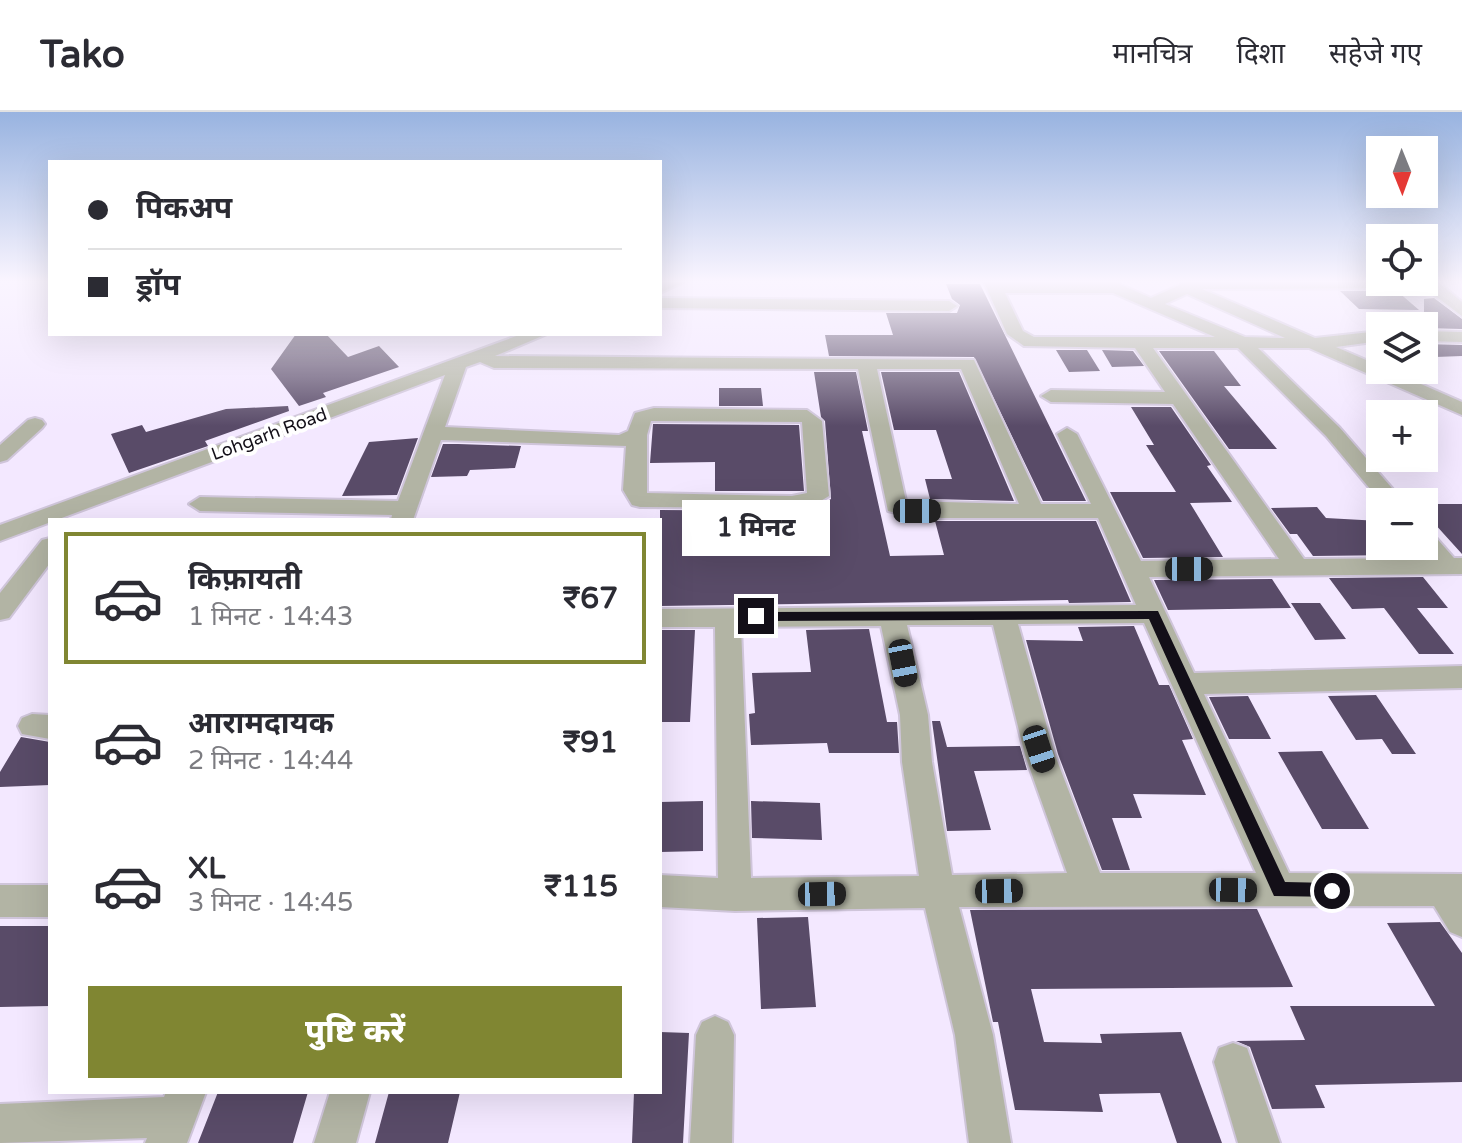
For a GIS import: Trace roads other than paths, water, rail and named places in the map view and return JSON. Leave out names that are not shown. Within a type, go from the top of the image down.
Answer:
[{"type":"street","points":[[1016,330],[1021,340],[1318,343],[1366,338]]},
{"type":"street","points":[[1213,330],[1243,343],[1333,432],[1381,488]]},
{"type":"street","points":[[1289,330],[1462,409]]},
{"type":"street","points":[[471,336],[494,363],[968,364],[1033,511]]},
{"type":"street","name":"Lohgarh Road","points":[[53,518],[533,336]]},
{"type":"street","points":[[1438,336],[1462,337]]},
{"type":"street","points":[[1140,342],[1298,569]]},
{"type":"street","points":[[1318,343],[1366,360]]},
{"type":"street","points":[[866,362],[896,506],[917,511],[1106,511]]},
{"type":"street","points":[[200,504],[404,514],[458,364]]},
{"type":"street","points":[[1424,384],[1462,400]]},
{"type":"street","points":[[1051,396],[1181,398]]},
{"type":"street","points":[[431,433],[612,441],[628,440],[637,435],[642,417],[654,414],[807,416],[812,421],[818,496],[809,501],[792,503],[640,500],[634,490],[637,435]]},
{"type":"street","points":[[0,456],[35,424]]},
{"type":"street","points":[[1067,434],[1135,569],[1280,890]]},
{"type":"street","name":"Lohgarh Road","points":[[0,533],[48,519]]},
{"type":"street","points":[[0,611],[48,549]]},
{"type":"street","points":[[1438,551],[1455,566]]},
{"type":"street","points":[[1135,569],[1455,566]]},
{"type":"street","points":[[662,618],[1153,614]]},
{"type":"street","points":[[728,616],[735,895]]},
{"type":"street","points":[[892,617],[914,715],[917,762],[938,892],[974,1035],[990,1143]]},
{"type":"street","points":[[1004,617],[1014,673],[1063,822],[1090,889]]},
{"type":"street","points":[[1185,684],[1462,677]]},
{"type":"street","points":[[662,891],[735,895],[1090,889],[1453,890],[1462,920]]},
{"type":"street","points":[[0,901],[48,901]]},
{"type":"street","points":[[711,1143],[715,1035]]},
{"type":"street","points":[[1233,1062],[1259,1143]]},
{"type":"street","points":[[335,1143],[349,1094]]},
{"type":"street","points":[[0,1124],[176,1117]]}]
